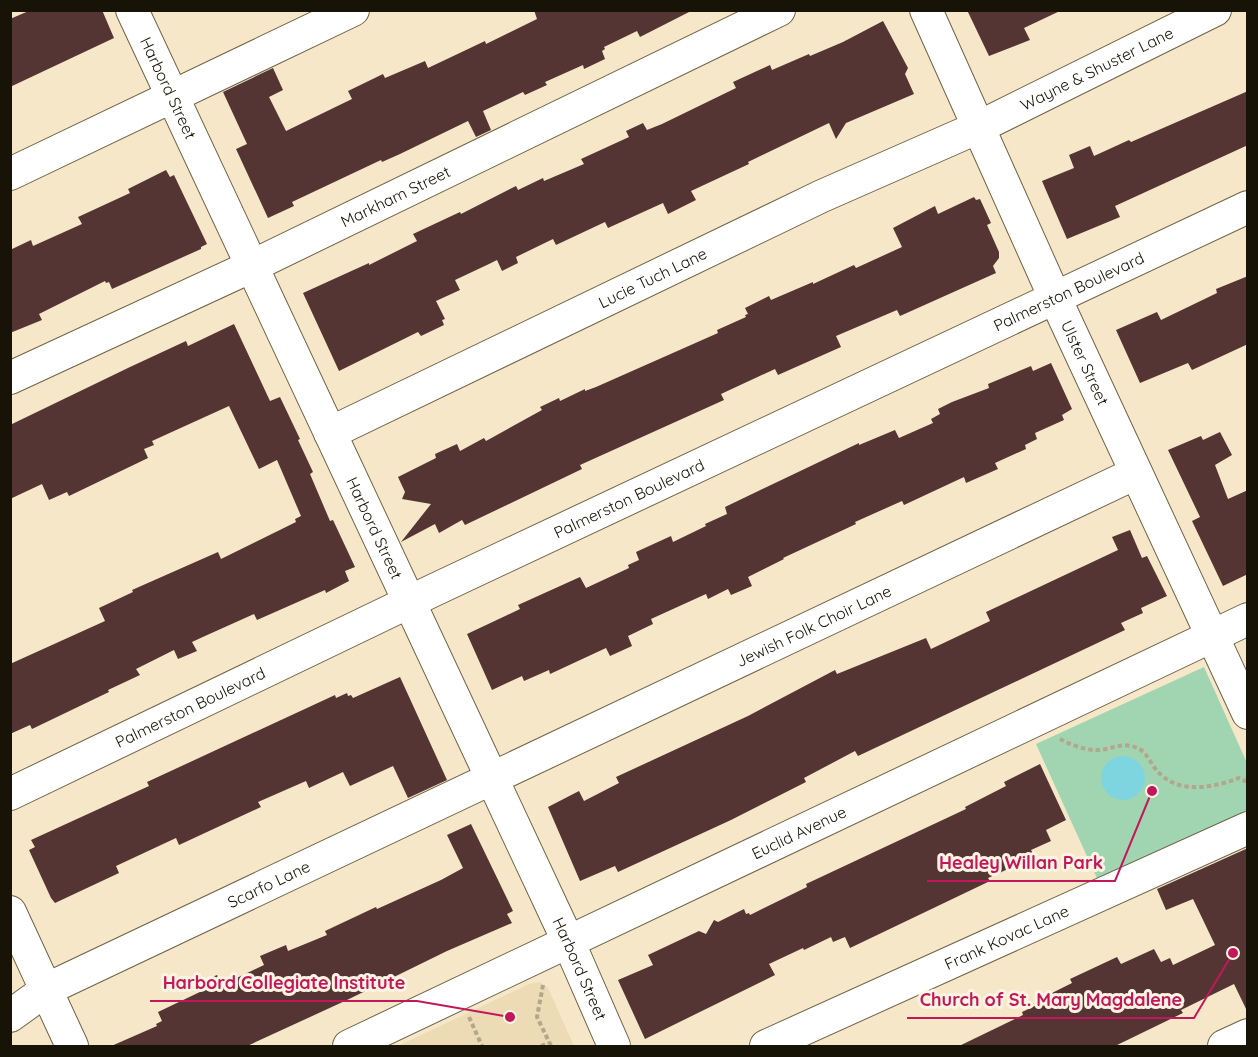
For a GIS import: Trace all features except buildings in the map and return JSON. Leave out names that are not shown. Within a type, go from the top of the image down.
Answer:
[{"type":"street","name":"Harbord Street","points":[[132,10],[569,943],[614,1047]]},
{"type":"street","points":[[10,174],[353,10]]},
{"type":"street","name":"Markham Street","points":[[10,378],[252,266],[779,10]]},
{"type":"street","name":"Ulster Street","points":[[926,10],[1055,298],[1248,713]]},
{"type":"street","name":"Wayne & Shuster Lane","points":[[979,127],[1215,10]]},
{"type":"street","name":"Lucie Tuch Lane","points":[[330,433],[822,196],[979,127]]},
{"type":"street","name":"Palmerston Boulevard","points":[[10,794],[772,430],[1248,207]]},
{"type":"street","name":"Jewish Folk Choir Lane","points":[[492,778],[1136,473]]},
{"type":"street","name":"Euclid Avenue","points":[[350,1047],[1212,635],[1248,620]]},
{"type":"street","name":"Scarfo Lane","points":[[10,1016],[46,990],[492,778]]},
{"type":"street","name":"Frank Kovac Lane","points":[[766,1047],[1248,828]]},
{"type":"street","points":[[10,912],[72,1047]]},
{"type":"street","points":[[1224,1047],[1248,1035]]},
{"type":"path","points":[[1056,730],[1060,739],[1095,750],[1118,745],[1138,748],[1146,753],[1155,769],[1183,786],[1216,787],[1239,778],[1245,781],[1248,779]]},
{"type":"path","points":[[541,1047],[550,1045],[537,1017],[544,981]]},
{"type":"path","points":[[466,1009],[482,1047]]},
{"type":"shaded area","points":[[540,982],[548,988],[574,1046],[398,1046],[529,984]]},
{"type":"green space","points":[[1204,667],[1247,763],[1247,819],[1101,887],[1036,744]]},
{"type":"water","points":[[1123,756],[1139,762],[1145,778],[1139,794],[1123,800],[1107,794],[1101,778],[1107,762]]},
{"type":"place","name":"Healey Willan Park","points":[[1152,791]]},
{"type":"place","name":"Church of St. Mary Magdalene","points":[[1233,953]]},
{"type":"place","name":"Harbord Collegiate Institute","points":[[510,1017]]}]
